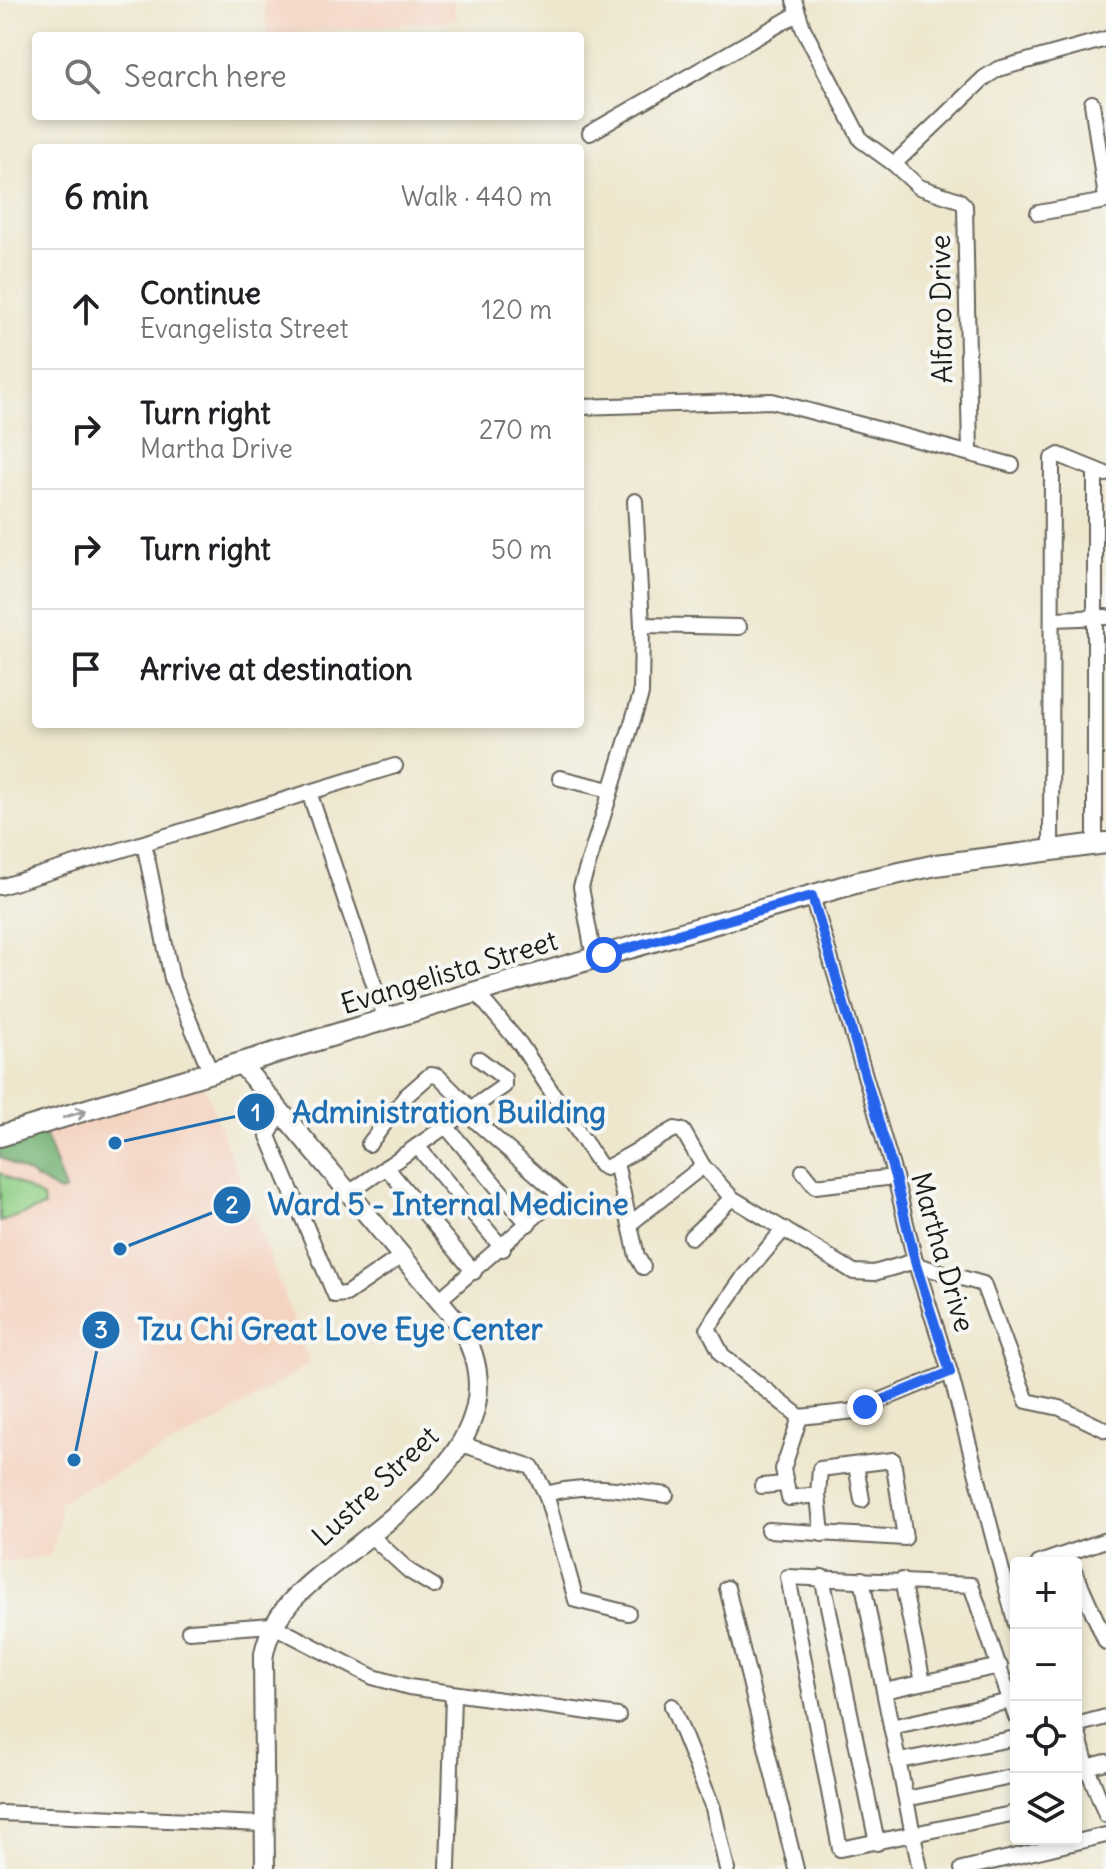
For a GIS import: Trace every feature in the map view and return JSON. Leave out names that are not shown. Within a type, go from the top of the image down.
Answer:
[{"type":"main road","name":"Evangelista Street","points":[[0,1136],[476,992],[812,896],[936,865],[1100,843]]},
{"type":"street","points":[[590,133],[796,7]]},
{"type":"street","name":"Alfaro Drive","points":[[796,7],[861,140],[919,187],[959,200],[965,206],[970,453]]},
{"type":"street","points":[[894,164],[984,78],[998,69],[1106,39]]},
{"type":"street","points":[[1038,213],[1106,200],[1092,103]]},
{"type":"street","points":[[584,407],[772,401],[1012,465]]},
{"type":"street","points":[[1051,850],[1052,459],[1059,455],[1100,472],[1100,843]]},
{"type":"street","points":[[594,958],[581,887],[641,694],[642,625],[635,501]]},
{"type":"street","points":[[1053,619],[1101,617]]},
{"type":"street","points":[[642,625],[739,627]]},
{"type":"street","points":[[0,887],[395,766]]},
{"type":"street","points":[[560,778],[610,790]]},
{"type":"street","points":[[309,792],[386,1020]]},
{"type":"street","points":[[144,843],[172,979],[211,1073]]},
{"type":"street","name":"Martha Drive","points":[[812,896],[895,1177],[915,1263],[1009,1574]]},
{"type":"street","points":[[476,992],[520,1044],[600,1165],[606,1168],[675,1129],[683,1131],[703,1166],[732,1198],[854,1272],[874,1273],[915,1263],[983,1284],[1027,1401],[1060,1408],[1106,1430]]},
{"type":"street","points":[[349,1193],[505,1082],[479,1059]]},
{"type":"street","name":"Lustre Street","points":[[241,1064],[458,1323],[477,1359],[477,1409],[461,1444],[444,1466],[370,1535],[316,1578],[272,1625]]},
{"type":"street","points":[[369,1144],[406,1096],[430,1075],[438,1076],[467,1109],[558,1191],[559,1199],[439,1300]]},
{"type":"street","points":[[280,1114],[269,1128],[268,1136],[335,1295],[346,1294],[400,1257]]},
{"type":"street","points":[[445,1125],[528,1224]]},
{"type":"street","points":[[417,1146],[503,1249]]},
{"type":"street","points":[[616,1163],[637,1256],[643,1267]]},
{"type":"street","points":[[631,1223],[703,1166]]},
{"type":"street","points":[[386,1167],[474,1272]]},
{"type":"street","points":[[803,1171],[815,1186],[895,1177]]},
{"type":"street","points":[[691,1237],[732,1198]]},
{"type":"street","points":[[784,1229],[745,1275],[708,1328],[722,1355],[800,1417],[855,1411],[950,1372]]},
{"type":"street","points":[[800,1417],[783,1469],[784,1484],[789,1498],[818,1495]]},
{"type":"street","points":[[461,1444],[532,1467],[546,1494],[576,1600],[628,1613]]},
{"type":"street","points":[[768,1530],[822,1534],[905,1538],[893,1460],[820,1469],[818,1495],[822,1534]]},
{"type":"street","points":[[856,1465],[862,1500]]},
{"type":"street","points":[[762,1486],[784,1484]]},
{"type":"street","points":[[546,1494],[570,1487],[601,1487],[666,1495]]},
{"type":"street","points":[[370,1535],[409,1571],[434,1586]]},
{"type":"street","points":[[1071,1557],[1106,1540]]},
{"type":"street","points":[[1010,1698],[971,1585],[788,1577],[839,1844],[845,1849],[1010,1814]]},
{"type":"street","points":[[822,1577],[877,1843]]},
{"type":"street","points":[[862,1579],[920,1869]]},
{"type":"street","points":[[902,1580],[923,1682]]},
{"type":"street","points":[[727,1588],[796,1869]]},
{"type":"street","points":[[1082,1588],[1106,1642]]},
{"type":"street","points":[[265,1869],[262,1824],[263,1660],[272,1625]]},
{"type":"street","points":[[189,1631],[272,1625],[373,1677],[453,1695],[618,1716]]},
{"type":"street","points":[[884,1691],[1000,1666]]},
{"type":"street","points":[[448,1869],[453,1695]]},
{"type":"street","points":[[891,1727],[1010,1701]]},
{"type":"street","points":[[672,1706],[713,1808],[727,1869]]},
{"type":"street","points":[[1082,1723],[1106,1717]]},
{"type":"street","points":[[899,1761],[1010,1739]]},
{"type":"street","points":[[1082,1748],[1106,1815]]},
{"type":"street","points":[[1087,1767],[1106,1762]]},
{"type":"street","points":[[906,1799],[1010,1777]]},
{"type":"street","points":[[0,1813],[262,1824]]},
{"type":"street","points":[[1082,1835],[1106,1835]]},
{"type":"street","points":[[962,1869],[1044,1845]]},
{"type":"shaded area","points":[[263,0],[454,0],[457,20],[305,32],[267,32]]},
{"type":"shaded area","points":[[203,1083],[310,1363],[221,1420],[59,1502],[59,1522],[50,1556],[0,1562],[0,1144]]},
{"type":"green space","points":[[44,1132],[65,1191],[59,1192],[0,1157],[0,1145]]},
{"type":"green space","points":[[0,1173],[43,1198],[44,1207],[0,1222]]},
{"type":"place","name":"Administration Building","points":[[115,1143]]},
{"type":"place","name":"Ward 5 - Internal Medicine","points":[[120,1249]]},
{"type":"place","name":"Tzu Chi Great Love Eye Center","points":[[74,1460]]},
{"type":"route","points":[[604,955],[812,896],[895,1177],[916,1265],[950,1372],[865,1407]]}]
